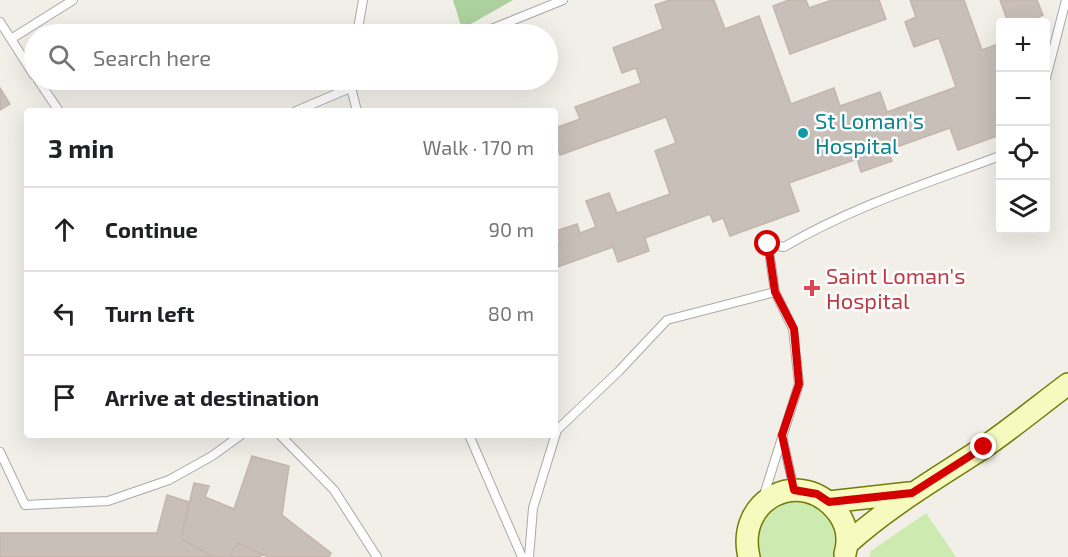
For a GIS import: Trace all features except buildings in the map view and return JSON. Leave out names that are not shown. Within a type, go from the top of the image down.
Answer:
[{"type":"street","points":[[845,550],[869,524],[912,493],[984,447],[1068,384]]},
{"type":"street","points":[[746,553],[749,524],[761,505],[782,492],[794,490],[817,494],[829,502],[842,519],[846,531],[845,550]]},
{"type":"street","points":[[829,502],[912,493]]},
{"type":"lane","points":[[35,24],[73,0]]},
{"type":"lane","points":[[359,24],[363,0]]},
{"type":"lane","points":[[504,24],[563,0]]},
{"type":"lane","points":[[1048,72],[1066,0]]},
{"type":"lane","points":[[0,22],[24,59]]},
{"type":"lane","points":[[11,39],[24,31]]},
{"type":"lane","points":[[45,90],[57,108]]},
{"type":"lane","points":[[302,108],[336,90]]},
{"type":"lane","points":[[352,90],[356,108]]},
{"type":"lane","points":[[761,505],[799,384],[794,329],[775,292],[768,244],[784,248],[809,232],[882,199],[996,157]]},
{"type":"lane","points":[[558,429],[619,371],[667,320],[775,292]]},
{"type":"lane","points":[[782,435],[794,490]]},
{"type":"lane","points":[[0,452],[25,505],[108,501],[169,480],[212,456],[237,438]]},
{"type":"lane","points":[[283,438],[334,490],[377,557]]},
{"type":"lane","points":[[470,438],[522,557]]},
{"type":"lane","points":[[529,557],[533,508],[555,438]]},
{"type":"green space","points":[[453,0],[513,0],[471,24],[460,24]]},
{"type":"green space","points":[[809,499],[839,527],[838,557],[758,557],[755,534],[760,520],[781,501]]},
{"type":"green space","points":[[926,513],[956,557],[869,557],[871,551]]},
{"type":"place","name":"St Loman's Hospital","points":[[803,133]]},
{"type":"place","name":"Saint Loman's Hospital","points":[[812,288]]},
{"type":"route","points":[[768,244],[775,292],[794,329],[799,384],[782,435],[794,490],[817,494],[829,502],[912,493],[984,447]]}]
